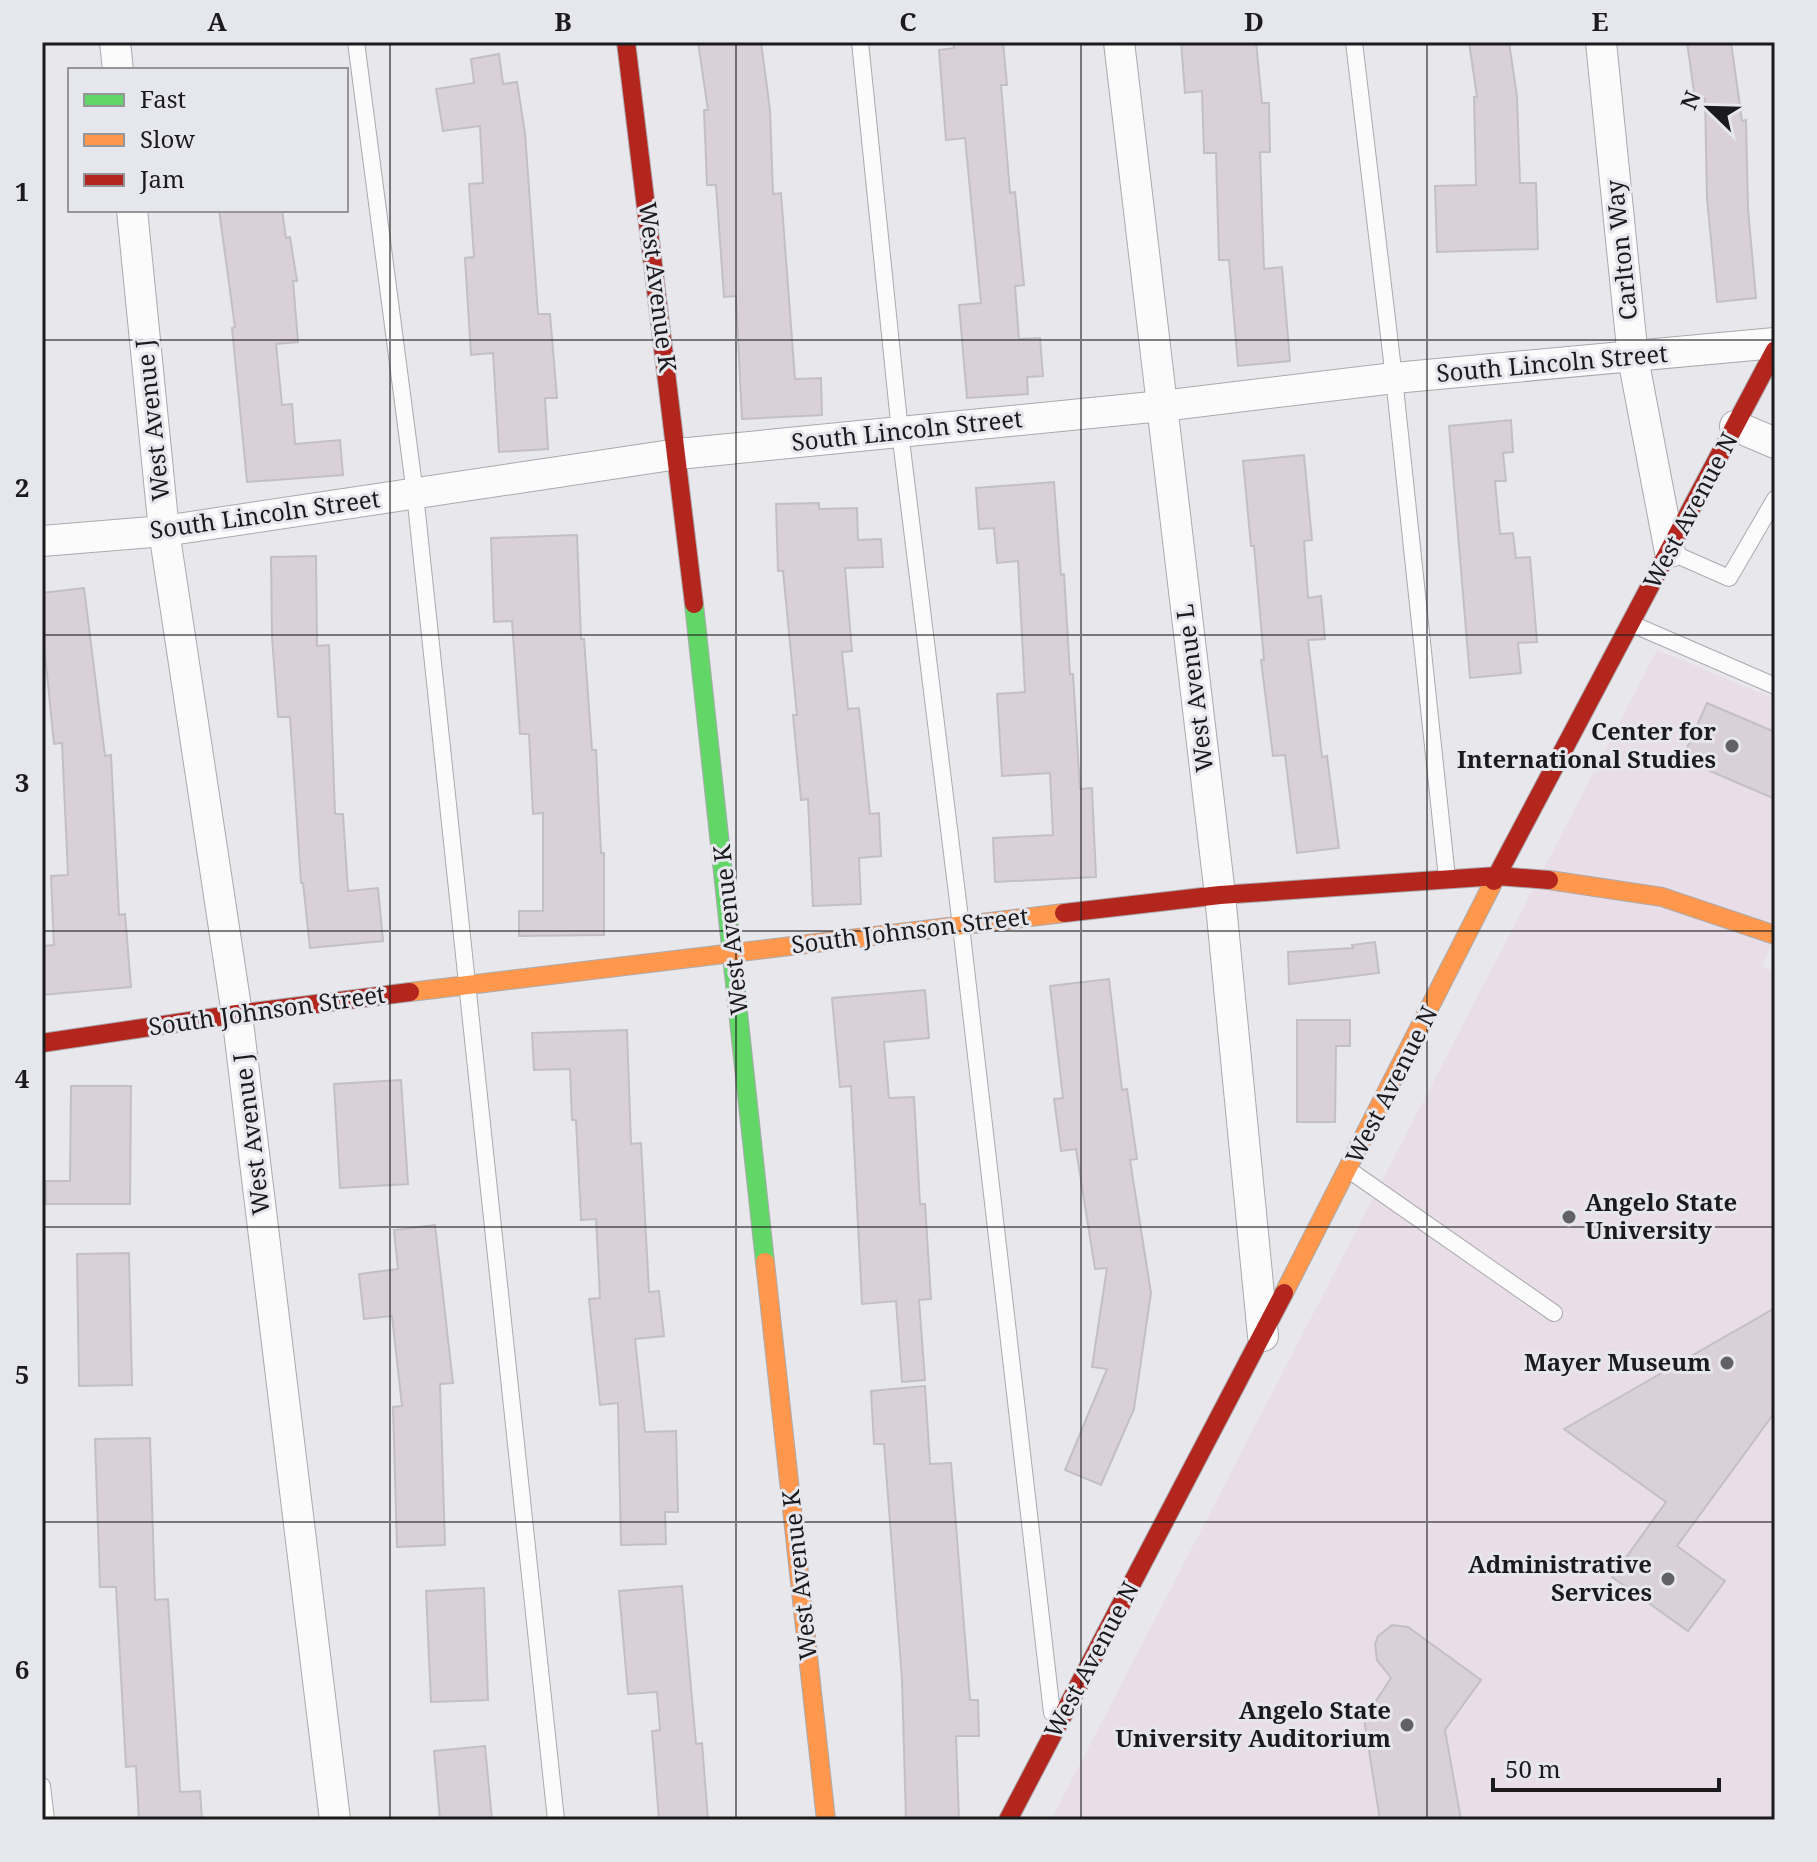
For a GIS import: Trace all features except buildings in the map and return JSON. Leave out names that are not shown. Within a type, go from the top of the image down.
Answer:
[{"type":"street","points":[[115,42],[118,68]]},
{"type":"street","name":"West Avenue K","points":[[626,42],[678,454],[826,1820]]},
{"type":"street","name":"West Avenue L","points":[[1119,42],[1220,895],[1263,1336]]},
{"type":"street","name":"Carlton Way","points":[[1601,42],[1633,358],[1670,552]]},
{"type":"street","name":"West Avenue J","points":[[132,212],[164,531],[237,1014],[335,1820]]},
{"type":"street","name":"South Lincoln Street","points":[[42,541],[164,531],[678,454],[1162,406],[1394,378],[1775,343]]},
{"type":"street","name":"West Avenue N","points":[[1008,1820],[1349,1170],[1497,876],[1775,350]]},
{"type":"street","points":[[1735,426],[1775,443]]},
{"type":"street","name":"South Johnson Street","points":[[42,1043],[237,1014],[1220,895],[1447,879],[1497,876],[1568,881],[1662,897],[1775,935]]},
{"type":"lane","points":[[356,42],[415,494],[556,1820]]},
{"type":"lane","points":[[860,42],[900,432],[1055,1731]]},
{"type":"lane","points":[[1354,42],[1394,378],[1447,879]]},
{"type":"lane","points":[[1670,552],[1729,578],[1775,499]]},
{"type":"lane","points":[[1632,624],[1775,686]]},
{"type":"lane","points":[[1349,1170],[1554,1313]]},
{"type":"lane","points":[[42,1786],[46,1820]]},
{"type":"shaded area","name":"Angelo State University","points":[[1657,650],[1775,699],[1775,935],[1762,966],[1775,972],[1775,1820],[1051,1820]]},
{"type":"traffic: fast","points":[[694,604],[765,1262]]},
{"type":"traffic: slow","points":[[1549,880],[1662,897],[1775,935]]},
{"type":"traffic: slow","points":[[1284,1293],[1494,881]]},
{"type":"traffic: slow","points":[[410,992],[1064,913]]},
{"type":"traffic: slow","points":[[765,1262],[826,1820]]},
{"type":"traffic: jam","points":[[626,42],[694,604]]},
{"type":"traffic: jam","points":[[1494,881],[1775,350]]},
{"type":"traffic: jam","points":[[1064,913],[1220,895],[1497,876],[1549,880]]},
{"type":"traffic: jam","points":[[42,1043],[410,992]]},
{"type":"traffic: jam","points":[[1008,1820],[1284,1293]]},
{"type":"place","name":"Center for International Studies","points":[[1732,746]]},
{"type":"place","name":"Angelo State University","points":[[1569,1217]]},
{"type":"place","name":"Mayer Museum","points":[[1727,1363]]},
{"type":"place","name":"Administrative Services","points":[[1668,1579]]},
{"type":"place","name":"Angelo State University Auditorium","points":[[1407,1725]]}]
